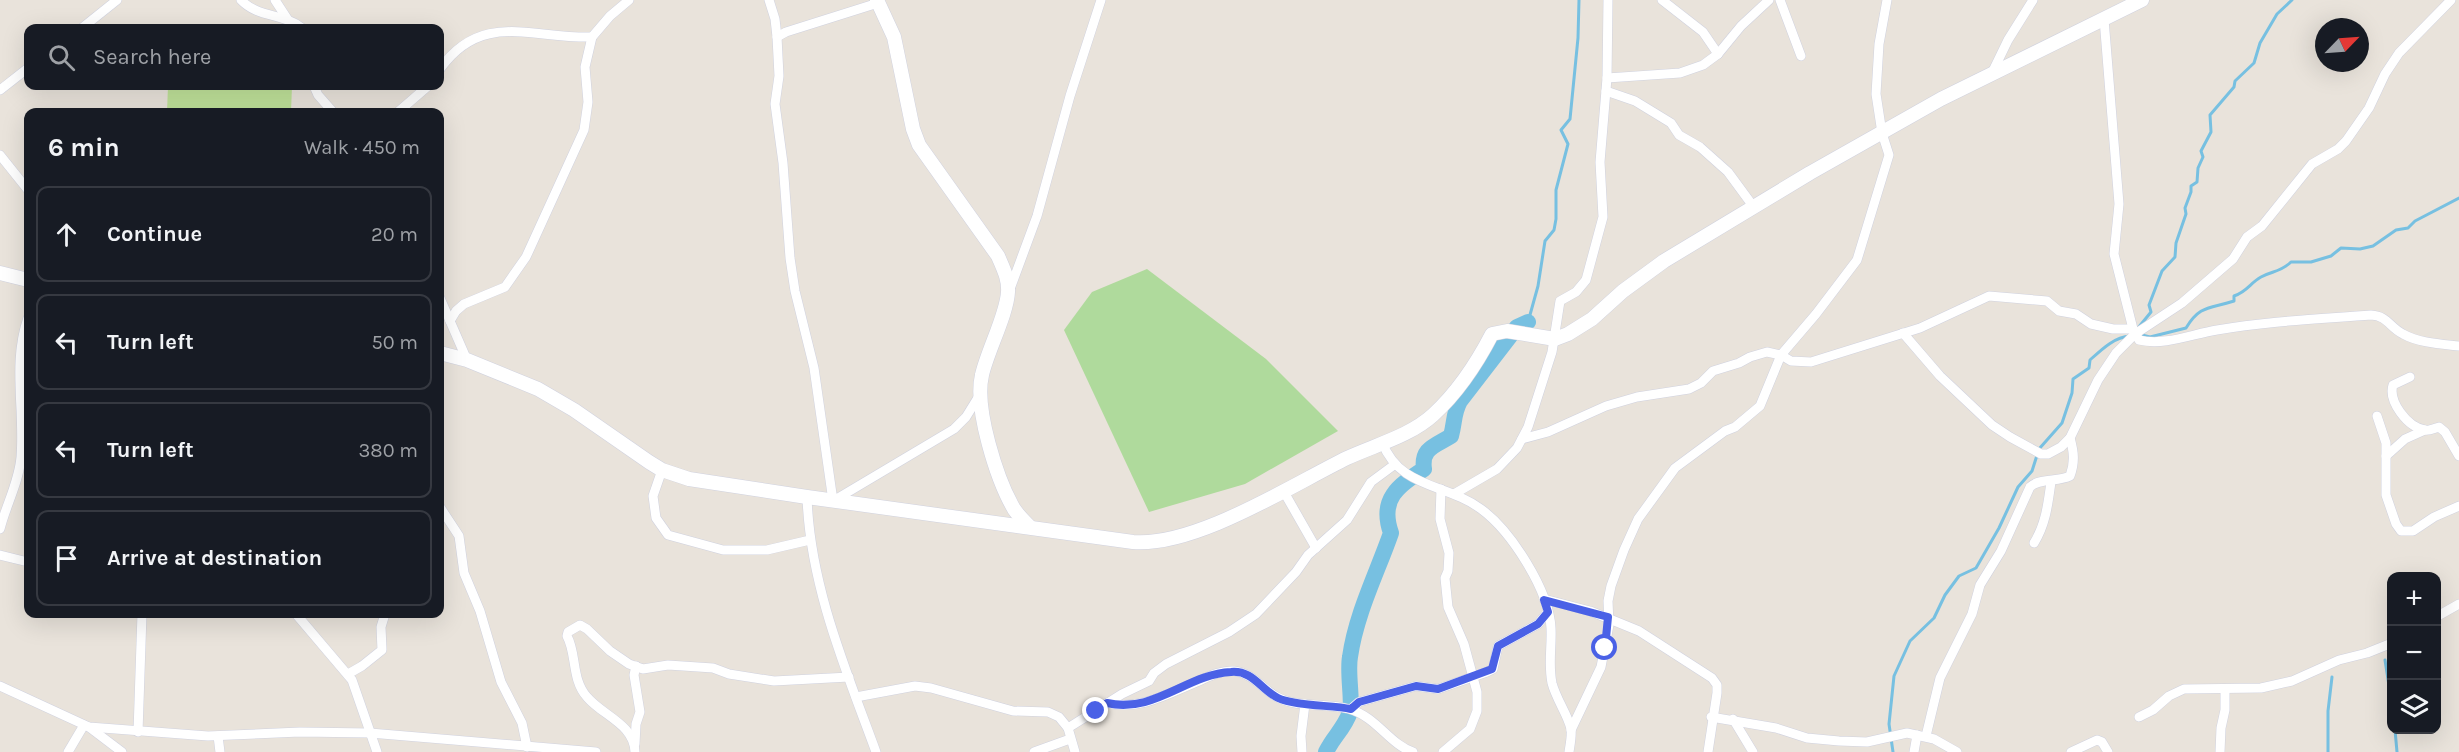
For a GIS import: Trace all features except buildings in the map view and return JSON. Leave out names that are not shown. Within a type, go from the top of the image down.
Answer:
[{"type":"street","points":[[87,24],[117,0]]},
{"type":"street","points":[[241,0],[257,13],[288,20],[295,24]]},
{"type":"street","points":[[275,0],[288,20]]},
{"type":"street","points":[[450,321],[464,304],[505,287],[526,257],[584,130],[588,102],[585,67],[592,37],[610,16],[629,0]]},
{"type":"street","points":[[769,0],[777,37],[780,76],[775,104],[783,163],[790,258],[795,291],[814,368],[833,501]]},
{"type":"street","points":[[1029,526],[1015,510],[1005,492],[989,443],[979,396],[981,376],[1037,216],[1070,96],[1101,0]]},
{"type":"street","points":[[1454,494],[1497,469],[1510,457],[1522,439],[1555,339],[1560,301],[1576,292],[1586,280],[1603,217],[1600,162],[1607,78],[1608,0]]},
{"type":"street","points":[[1662,0],[1703,32],[1718,54]]},
{"type":"street","points":[[1607,78],[1680,73],[1703,65],[1718,54],[1741,26],[1769,0]]},
{"type":"street","points":[[1780,0],[1801,56]]},
{"type":"street","points":[[1569,752],[1571,730],[1601,667],[1609,624],[1609,594],[1630,534],[1652,498],[1676,468],[1735,427],[1760,406],[1781,355],[1854,265],[1889,155],[1882,133],[1876,82],[1887,0]]},
{"type":"street","points":[[1992,73],[2008,40],[2031,7],[2033,0]]},
{"type":"street","points":[[444,354],[467,360],[538,389],[574,410],[629,450],[663,470],[689,478],[833,501],[1133,542],[1157,543],[1203,528],[1284,492],[1319,472],[1421,424],[1472,371],[1492,334],[1513,332],[1555,339],[1568,334],[1586,323],[1623,291],[1664,261],[1753,206],[1992,73],[2142,0]]},
{"type":"street","points":[[1903,333],[1940,376],[1992,425],[2025,446],[2048,454],[2070,438],[2098,380],[2134,332],[2182,303],[2233,259],[2247,237],[2262,226],[2312,164],[2338,149],[2346,141],[2369,108],[2385,74],[2399,53],[2451,0]]},
{"type":"street","points":[[777,37],[877,1],[894,37],[913,129],[919,145],[998,256],[1005,271],[1008,294]]},
{"type":"street","points":[[2104,19],[2120,204],[2114,254],[2134,332],[2139,340],[2164,341],[2220,329],[2371,315],[2381,316],[2403,335],[2430,343],[2459,346]]},
{"type":"street","points":[[444,64],[472,38],[505,30],[592,37]]},
{"type":"street","points":[[0,90],[24,71]]},
{"type":"street","points":[[316,90],[329,108]]},
{"type":"street","points":[[403,108],[423,90]]},
{"type":"street","points":[[1606,91],[1635,101],[1671,123],[1679,135],[1701,147],[1728,172],[1753,206]]},
{"type":"street","points":[[0,154],[24,185]]},
{"type":"street","points":[[0,273],[24,279]]},
{"type":"street","points":[[1522,439],[1548,432],[1606,406],[1637,397],[1689,389],[1701,383],[1713,371],[1750,357],[1767,352],[1781,355],[1791,361],[1811,362],[1920,328],[1947,314],[1994,296],[2047,301],[2059,311],[2076,314],[2091,324],[2134,332]]},
{"type":"street","points":[[444,307],[467,360]]},
{"type":"street","points":[[0,525],[20,462],[21,394],[18,359],[24,329]]},
{"type":"street","points":[[2410,377],[2393,385],[2392,400],[2403,415],[2426,430]]},
{"type":"street","points":[[833,501],[954,429],[966,417],[979,396]]},
{"type":"street","points":[[2376,416],[2386,443],[2386,495],[2396,524],[2401,531],[2413,531],[2434,517],[2459,506]]},
{"type":"street","points":[[2386,456],[2405,439],[2439,427],[2445,432],[2459,456]]},
{"type":"street","points":[[1914,752],[1922,736],[1937,686],[1972,614],[1980,585],[2001,551],[2030,487],[2034,483],[2051,482],[2070,476],[2074,464],[2070,438]]},
{"type":"street","points":[[1382,442],[1394,465],[1411,476],[1454,494],[1482,510],[1493,520],[1526,562],[1548,612],[1551,626],[1552,682],[1571,730]]},
{"type":"street","points":[[1068,728],[1107,703],[1149,681],[1154,673],[1166,664],[1229,632],[1256,614],[1316,548],[1347,520],[1371,482],[1394,465]]},
{"type":"street","points":[[663,470],[653,496],[656,518],[668,535],[723,550],[766,550],[810,540]]},
{"type":"street","points":[[2034,543],[2041,532],[2047,511],[2051,482]]},
{"type":"street","points":[[1441,489],[1440,519],[1449,553],[1448,571],[1445,578],[1448,607],[1464,644],[1477,692],[1477,711],[1470,729],[1443,752]]},
{"type":"street","points":[[1284,492],[1316,548]]},
{"type":"street","points":[[807,497],[810,540],[822,593],[876,752]]},
{"type":"street","points":[[444,513],[459,536],[464,573],[480,610],[501,682],[522,723],[527,747]]},
{"type":"street","points":[[0,555],[24,561]]},
{"type":"street","points":[[1544,600],[1608,617],[1639,631],[1712,678],[1717,685],[1717,693],[1708,752]]},
{"type":"street","points":[[2441,614],[2459,604]]},
{"type":"street","points":[[1351,709],[1359,702],[1416,686],[1438,689],[1492,669],[1498,646],[1538,624],[1548,612]]},
{"type":"street","points":[[138,732],[142,618]]},
{"type":"street","points":[[299,618],[348,674],[377,752]]},
{"type":"street","points":[[348,674],[382,650],[381,627],[384,618]]},
{"type":"street","points":[[635,748],[626,730],[586,697],[574,669],[572,645],[567,636],[568,632],[580,625],[610,651],[643,669],[668,665],[713,668],[729,674],[774,681],[849,677]]},
{"type":"street","points":[[2139,717],[2184,689],[2261,688],[2292,681],[2326,665],[2387,645]]},
{"type":"street","points":[[635,748],[636,724],[640,712],[634,675],[636,666]]},
{"type":"street","points":[[1107,703],[1117,705],[1146,703],[1219,673],[1234,671],[1258,681],[1277,698],[1305,704],[1351,709],[1379,725],[1392,739],[1413,752]]},
{"type":"street","points":[[0,686],[87,726],[122,752]]},
{"type":"street","points":[[856,697],[899,688],[931,688],[1013,711],[1048,712],[1059,717],[1068,728],[1075,752]]},
{"type":"street","points":[[2220,752],[2225,689]]},
{"type":"street","points":[[1302,752],[1301,735],[1305,704]]},
{"type":"street","points":[[1712,717],[1776,728],[1807,738],[1867,742],[1896,734],[1922,736],[1957,752]]},
{"type":"street","points":[[1733,719],[1753,752]]},
{"type":"street","points":[[87,726],[138,732],[218,736],[300,732],[370,733],[596,752]]},
{"type":"street","points":[[68,752],[87,726]]},
{"type":"street","points":[[218,736],[220,752]]},
{"type":"street","points":[[1034,752],[1070,739]]},
{"type":"street","points":[[2071,752],[2097,740],[2102,742],[2108,752]]},
{"type":"green space","points":[[168,90],[292,90],[291,108],[167,108]]},
{"type":"green space","points":[[1147,269],[1266,359],[1338,431],[1245,484],[1149,512],[1064,330],[1092,292]]},
{"type":"waterway","points":[[1528,322],[1538,286],[1545,241],[1554,230],[1556,190],[1568,144],[1561,130],[1570,119],[1578,38],[1579,0]]},
{"type":"waterway","points":[[2138,328],[2151,312],[2149,305],[2162,271],[2175,257],[2176,243],[2186,214],[2185,208],[2191,186],[2197,182],[2198,168],[2203,157],[2201,151],[2211,132],[2210,115],[2234,87],[2235,81],[2254,63],[2260,43],[2277,14],[2292,0]]},
{"type":"waterway","points":[[2138,334],[2150,337],[2186,328],[2201,311],[2234,301],[2234,296],[2243,292],[2257,279],[2284,268],[2291,262],[2311,262],[2331,256],[2341,248],[2360,249],[2373,246],[2396,230],[2408,228],[2415,221],[2459,198]]},
{"type":"waterway","points":[[1326,752],[1350,712],[1349,663],[1353,641],[1362,609],[1391,533],[1387,511],[1389,502],[1406,481],[1424,469],[1425,456],[1430,448],[1451,436],[1460,401],[1517,327],[1528,322]]},
{"type":"waterway","points":[[1893,752],[1889,724],[1894,676],[1910,641],[1934,618],[1945,595],[1959,576],[1976,568],[1999,528],[2018,487],[2032,471],[2039,449],[2062,423],[2072,393],[2073,379],[2089,368],[2090,360],[2103,348],[2113,341],[2130,336]]},
{"type":"waterway","points":[[2385,660],[2388,680]]},
{"type":"waterway","points":[[2328,752],[2328,711],[2332,677]]},
{"type":"waterway","points":[[2395,734],[2397,752]]},
{"type":"route","points":[[1096,711],[1107,703],[1131,705],[1146,703],[1219,673],[1234,671],[1258,681],[1277,698],[1305,704],[1351,709],[1359,702],[1416,686],[1438,689],[1492,669],[1498,646],[1538,624],[1548,612],[1544,600],[1608,617],[1605,648]]}]
